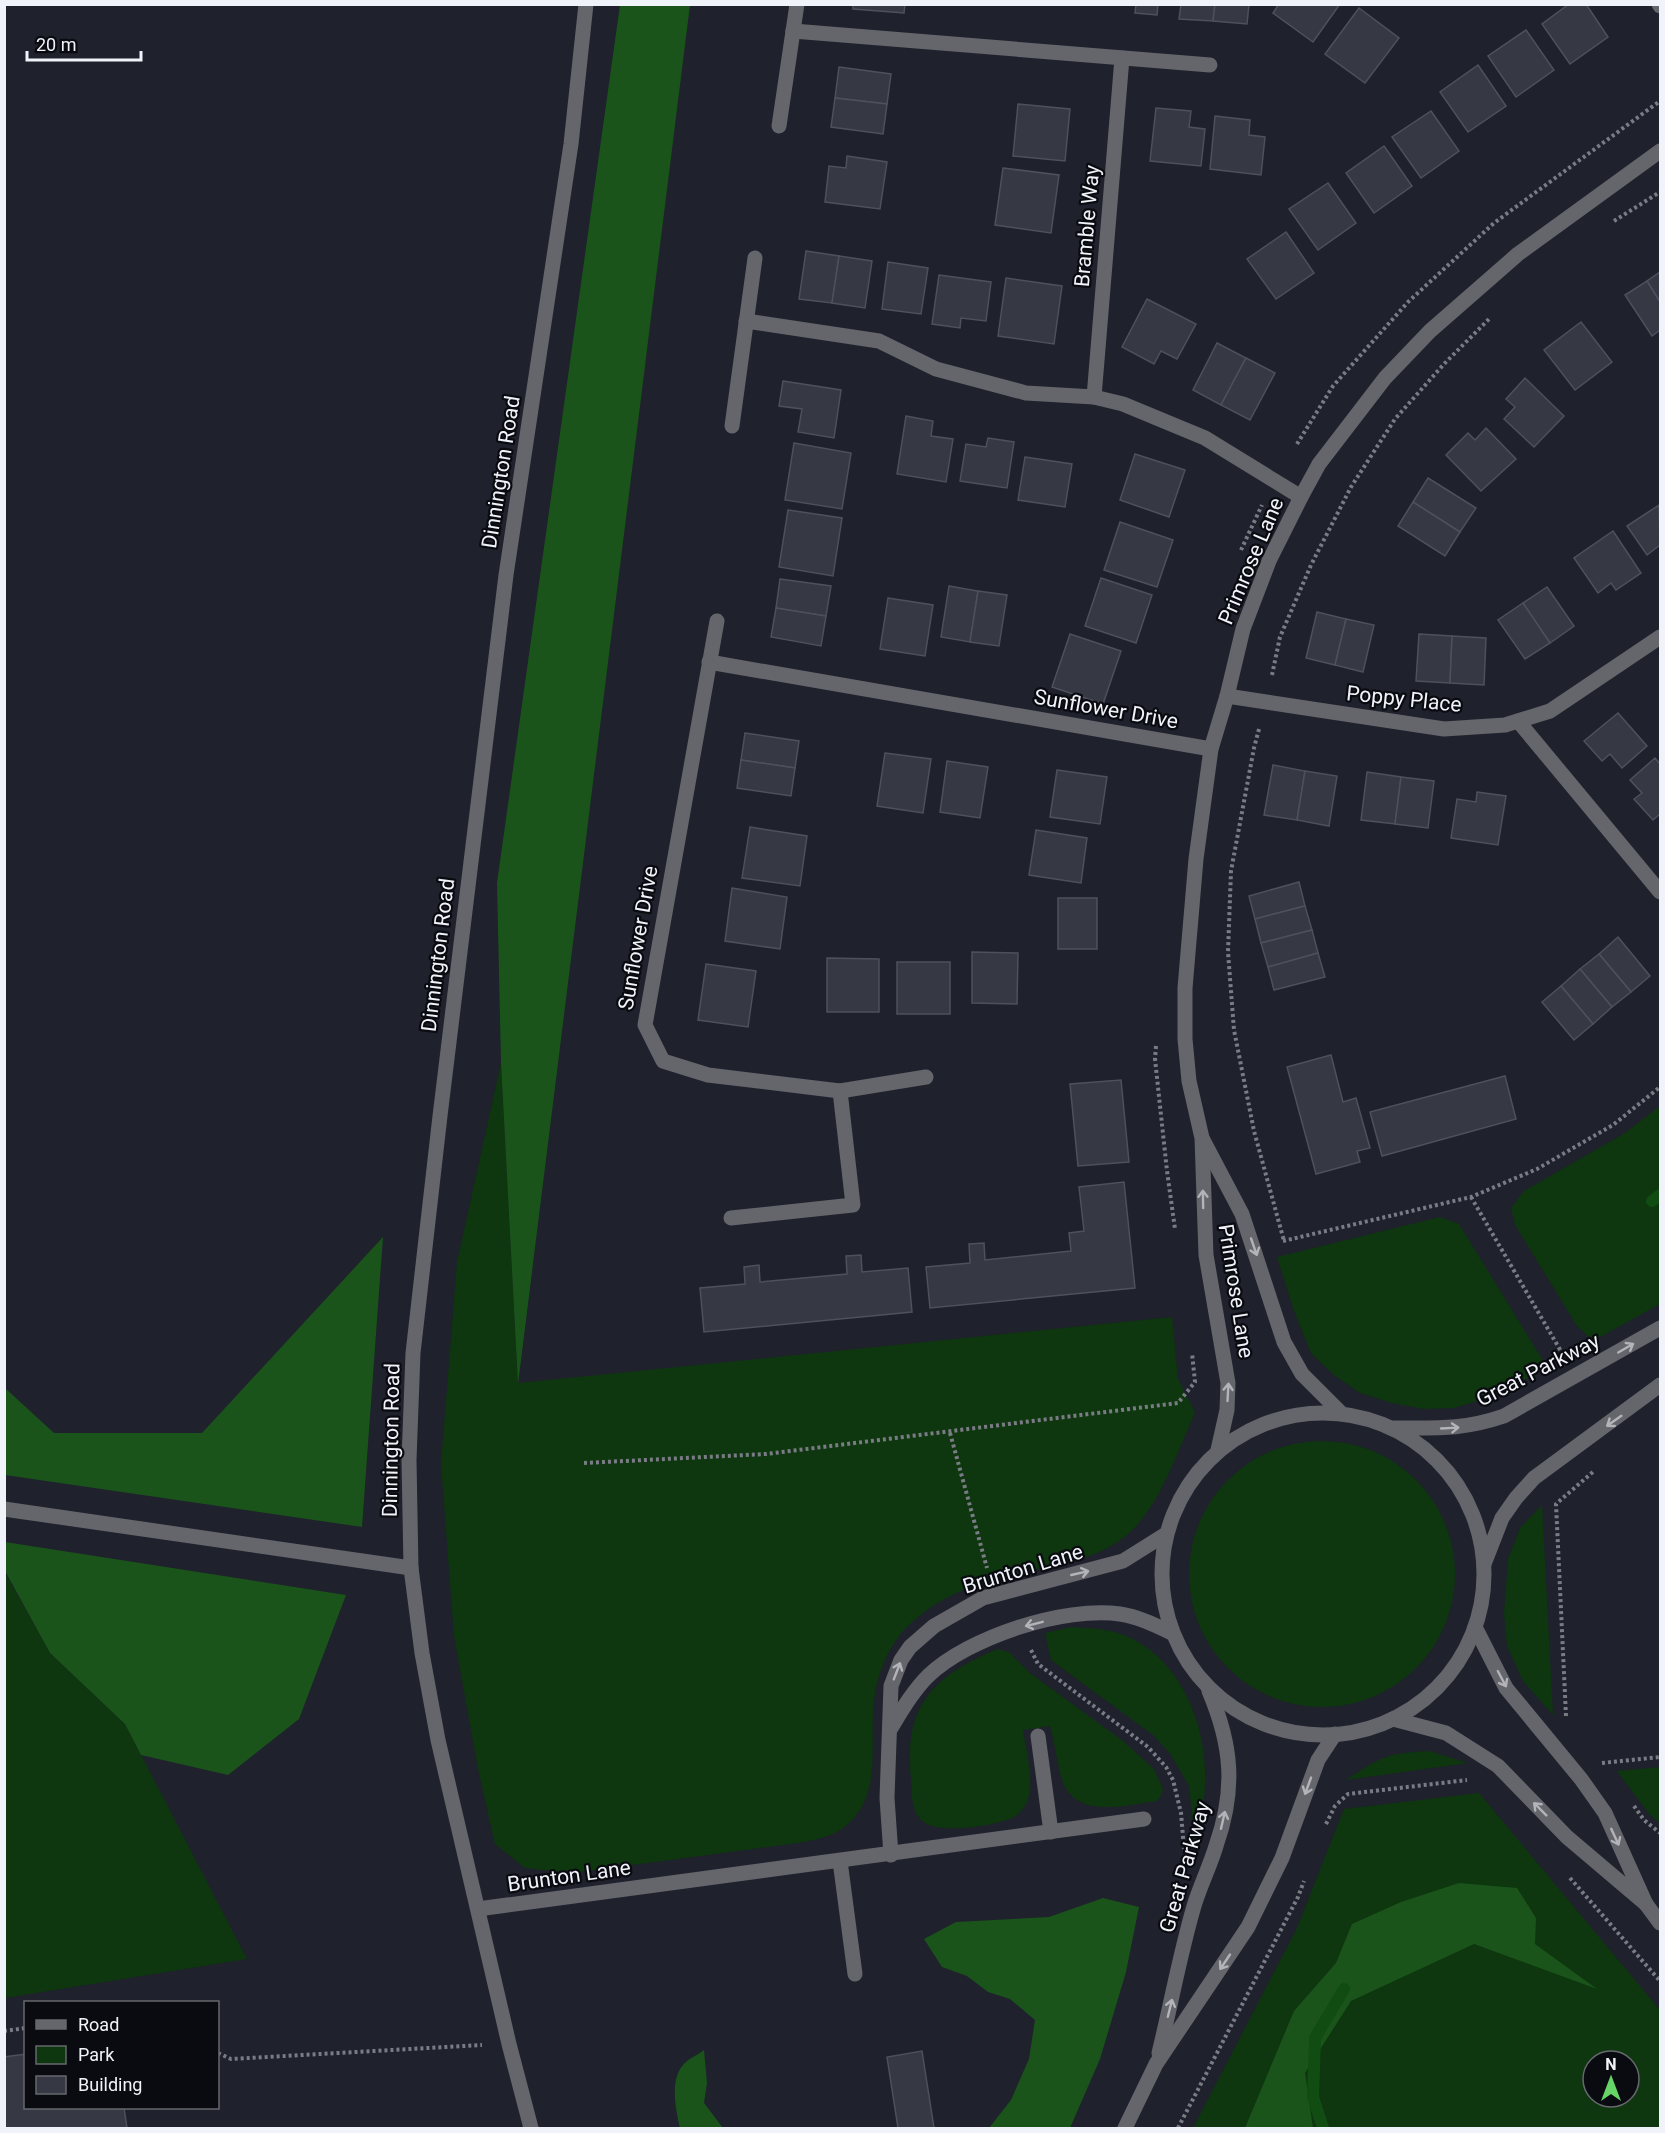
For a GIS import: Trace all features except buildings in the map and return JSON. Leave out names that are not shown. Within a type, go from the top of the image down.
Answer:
[{"type":"street","name":"Dinnington Road","points":[[478,1909],[438,1740],[422,1653],[411,1568],[410,1460],[413,1353],[506,575],[571,144],[586,4]]},
{"type":"street","points":[[779,126],[797,4]]},
{"type":"street","points":[[793,31],[1210,65]]},
{"type":"street","name":"Bramble Way","points":[[1094,397],[1122,58]]},
{"type":"street","name":"Primrose Lane","points":[[1218,1450],[1227,1410],[1228,1383],[1206,1255],[1202,1138],[1190,1081],[1185,1039],[1185,988],[1196,859],[1211,749],[1227,696],[1243,629],[1269,561],[1300,496],[1319,464],[1385,378],[1430,332],[1518,254],[1660,151]]},
{"type":"street","points":[[732,426],[755,258]]},
{"type":"street","points":[[746,321],[879,341],[936,369],[1026,393],[1094,397],[1123,404],[1205,438],[1300,496]]},
{"type":"street","name":"Sunflower Drive","points":[[717,621],[645,1025],[663,1061],[708,1075],[840,1091],[926,1077]]},
{"type":"street","name":"Poppy Place","points":[[1227,696],[1444,729],[1505,725],[1550,711],[1660,637]]},
{"type":"street","name":"Sunflower Drive","points":[[709,662],[1211,749]]},
{"type":"street","points":[[1518,721],[1660,892]]},
{"type":"street","points":[[731,1218],[853,1205],[840,1091]]},
{"type":"street","name":"Primrose Lane","points":[[1202,1138],[1242,1214],[1284,1342],[1302,1374],[1341,1413]]},
{"type":"street","name":"Great Parkway","points":[[1391,1428],[1453,1428],[1479,1425],[1504,1416],[1660,1328]]},
{"type":"street","name":"Great Parkway","points":[[1484,1565],[1502,1518],[1534,1478],[1660,1385]]},
{"type":"street","name":"Great Parkway","points":[[1309,1412],[1341,1413],[1366,1418],[1391,1428],[1416,1442],[1438,1461],[1457,1483],[1480,1536],[1484,1565],[1482,1596],[1475,1627],[1462,1655],[1443,1681],[1420,1702],[1393,1719],[1365,1729],[1335,1734],[1293,1732],[1261,1723],[1238,1712],[1218,1696],[1192,1667],[1172,1633],[1165,1609],[1161,1584],[1161,1559],[1166,1534],[1178,1502],[1195,1474],[1218,1450],[1246,1432],[1277,1419],[1309,1412]]},
{"type":"street","points":[[4,1509],[411,1568]]},
{"type":"street","name":"Brunton Lane","points":[[891,1854],[887,1798],[891,1686],[901,1660],[910,1647],[934,1626],[960,1610],[994,1595],[1123,1561],[1166,1534]]},
{"type":"street","points":[[891,1728],[927,1677],[961,1652],[1004,1633],[1078,1614],[1101,1613],[1142,1619],[1172,1633]]},
{"type":"street","points":[[1475,1627],[1506,1688],[1581,1779],[1605,1813],[1646,1904]]},
{"type":"street","name":"Great Parkway","points":[[1156,2064],[1194,1906],[1217,1844],[1229,1786],[1225,1737],[1221,1720],[1206,1683]]},
{"type":"street","points":[[1393,1719],[1446,1733],[1498,1766],[1567,1837],[1659,1917]]},
{"type":"street","name":"Great Parkway","points":[[1125,2128],[1156,2064],[1248,1927],[1282,1858],[1318,1760],[1335,1734]]},
{"type":"street","points":[[1038,1736],[1051,1832]]},
{"type":"street","name":"Brunton Lane","points":[[478,1909],[1144,1819]]},
{"type":"street","points":[[840,1861],[855,1974]]},
{"type":"street","points":[[478,1909],[531,2128]]},
{"type":"path","points":[[1239,557],[1274,480],[1333,386],[1408,302],[1494,223],[1660,101]]},
{"type":"path","points":[[1609,225],[1660,192]]},
{"type":"path","points":[[1494,314],[1444,364],[1395,419],[1351,487],[1311,565],[1280,637],[1267,703],[1254,748],[1231,871],[1228,952],[1234,1030],[1254,1131],[1284,1241],[1471,1197],[1537,1168],[1613,1125],[1660,1087]]},
{"type":"path","points":[[1156,1035],[1155,1059],[1175,1230]]},
{"type":"path","points":[[1471,1197],[1559,1347]]},
{"type":"path","points":[[584,1462],[766,1454],[1178,1403],[1195,1382],[1192,1348]]},
{"type":"path","points":[[950,1433],[988,1570]]},
{"type":"path","points":[[1573,1725],[1566,1715],[1556,1504],[1597,1468]]},
{"type":"path","points":[[1030,1647],[1038,1664],[1148,1747],[1166,1767],[1173,1780],[1181,1813],[1184,1859]]},
{"type":"path","points":[[1594,1754],[1609,1773]]},
{"type":"path","points":[[1602,1763],[1660,1757]]},
{"type":"path","points":[[1325,1827],[1335,1806],[1348,1794],[1474,1779]]},
{"type":"path","points":[[1630,1801],[1644,1820],[1660,1833]]},
{"type":"path","points":[[1567,1875],[1660,1981]]},
{"type":"path","points":[[1178,2128],[1298,1898],[1305,1878]]},
{"type":"path","points":[[4,2031],[24,2028]]},
{"type":"path","points":[[219,2053],[231,2059],[509,2044]]},
{"type":"green space","points":[[620,5],[690,5],[518,1384],[501,1063],[497,883]]},
{"type":"green space","points":[[501,1063],[518,1383],[1172,1317],[1178,1379],[1195,1413],[1167,1478],[1149,1510],[1127,1535],[1102,1551],[1074,1561],[985,1581],[956,1593],[928,1609],[904,1630],[888,1654],[878,1681],[874,1700],[870,1786],[856,1816],[843,1828],[830,1835],[805,1842],[572,1873],[525,1868],[495,1844],[478,1769],[454,1636],[441,1464],[457,1262]]},
{"type":"green space","points":[[1660,1106],[1660,1304],[1593,1341],[1577,1326],[1515,1225],[1511,1208],[1524,1191],[1625,1133]]},
{"type":"green space","points":[[1440,1217],[1459,1224],[1547,1367],[1497,1395],[1454,1408],[1423,1409],[1392,1403],[1360,1393],[1335,1376],[1311,1353],[1294,1311],[1277,1257]]},
{"type":"green space","points":[[383,1237],[362,1527],[5,1475],[5,1388],[54,1433],[202,1433]]},
{"type":"green space","points":[[1322,1441],[1348,1443],[1373,1451],[1396,1463],[1416,1480],[1433,1500],[1445,1523],[1453,1548],[1455,1574],[1453,1600],[1445,1625],[1433,1648],[1416,1668],[1396,1685],[1373,1697],[1348,1705],[1322,1707],[1296,1705],[1271,1697],[1248,1685],[1228,1668],[1211,1648],[1199,1625],[1191,1600],[1189,1574],[1191,1548],[1199,1523],[1211,1500],[1228,1480],[1248,1463],[1271,1451],[1296,1443]]},
{"type":"green space","points":[[1542,1505],[1553,1715],[1523,1681],[1507,1646],[1504,1614],[1508,1559],[1520,1528]]},
{"type":"green space","points":[[4,1542],[346,1595],[299,1719],[228,1775],[141,1755],[125,1724],[50,1653],[5,1571]]},
{"type":"green space","points":[[4,1571],[50,1653],[125,1724],[247,1959],[5,1998]]},
{"type":"green space","points":[[1071,1627],[1111,1631],[1133,1639],[1167,1666],[1190,1702],[1202,1744],[1205,1766],[1204,1802],[1195,1846],[1189,1786],[1171,1755],[1153,1735],[1051,1660],[1045,1633]]},
{"type":"green space","points":[[997,1649],[1009,1652],[1030,1673],[1123,1741],[1154,1769],[1163,1789],[1157,1801],[1103,1807],[1078,1801],[1069,1793],[1062,1780],[1050,1726],[1023,1730],[1030,1786],[1027,1802],[1017,1815],[992,1824],[964,1828],[938,1827],[920,1819],[912,1800],[910,1754],[912,1732],[918,1713],[927,1697],[939,1683],[955,1671]]},
{"type":"green space","points":[[1429,1751],[1468,1763],[1346,1780],[1376,1761],[1393,1755]]},
{"type":"green space","points":[[1660,1767],[1660,1823],[1650,1815],[1617,1771]]},
{"type":"green space","points":[[1479,1793],[1660,2010],[1660,2128],[1193,2128],[1297,1928],[1344,1809]]},
{"type":"green space","points":[[1459,1883],[1517,1888],[1536,1918],[1535,1944],[1597,1989],[1474,1944],[1351,2001],[1305,2073],[1313,2128],[1245,2128],[1294,2011],[1336,1963],[1352,1924],[1401,1902]]},
{"type":"green space","points":[[1103,1898],[1139,1907],[1126,1972],[1100,2059],[1070,2128],[989,2128],[1011,2100],[1029,2059],[1035,2020],[1010,1999],[988,1992],[967,1976],[942,1967],[924,1939],[956,1922],[1049,1917]]},
{"type":"green space","points":[[704,2050],[707,2083],[704,2103],[723,2128],[680,2128],[675,2095],[676,2078],[686,2062]]},
{"type":"waterway","points":[[1652,1201],[1660,1195]]},
{"type":"waterway","points":[[1323,2128],[1313,2097],[1315,2038],[1344,1989]]}]
